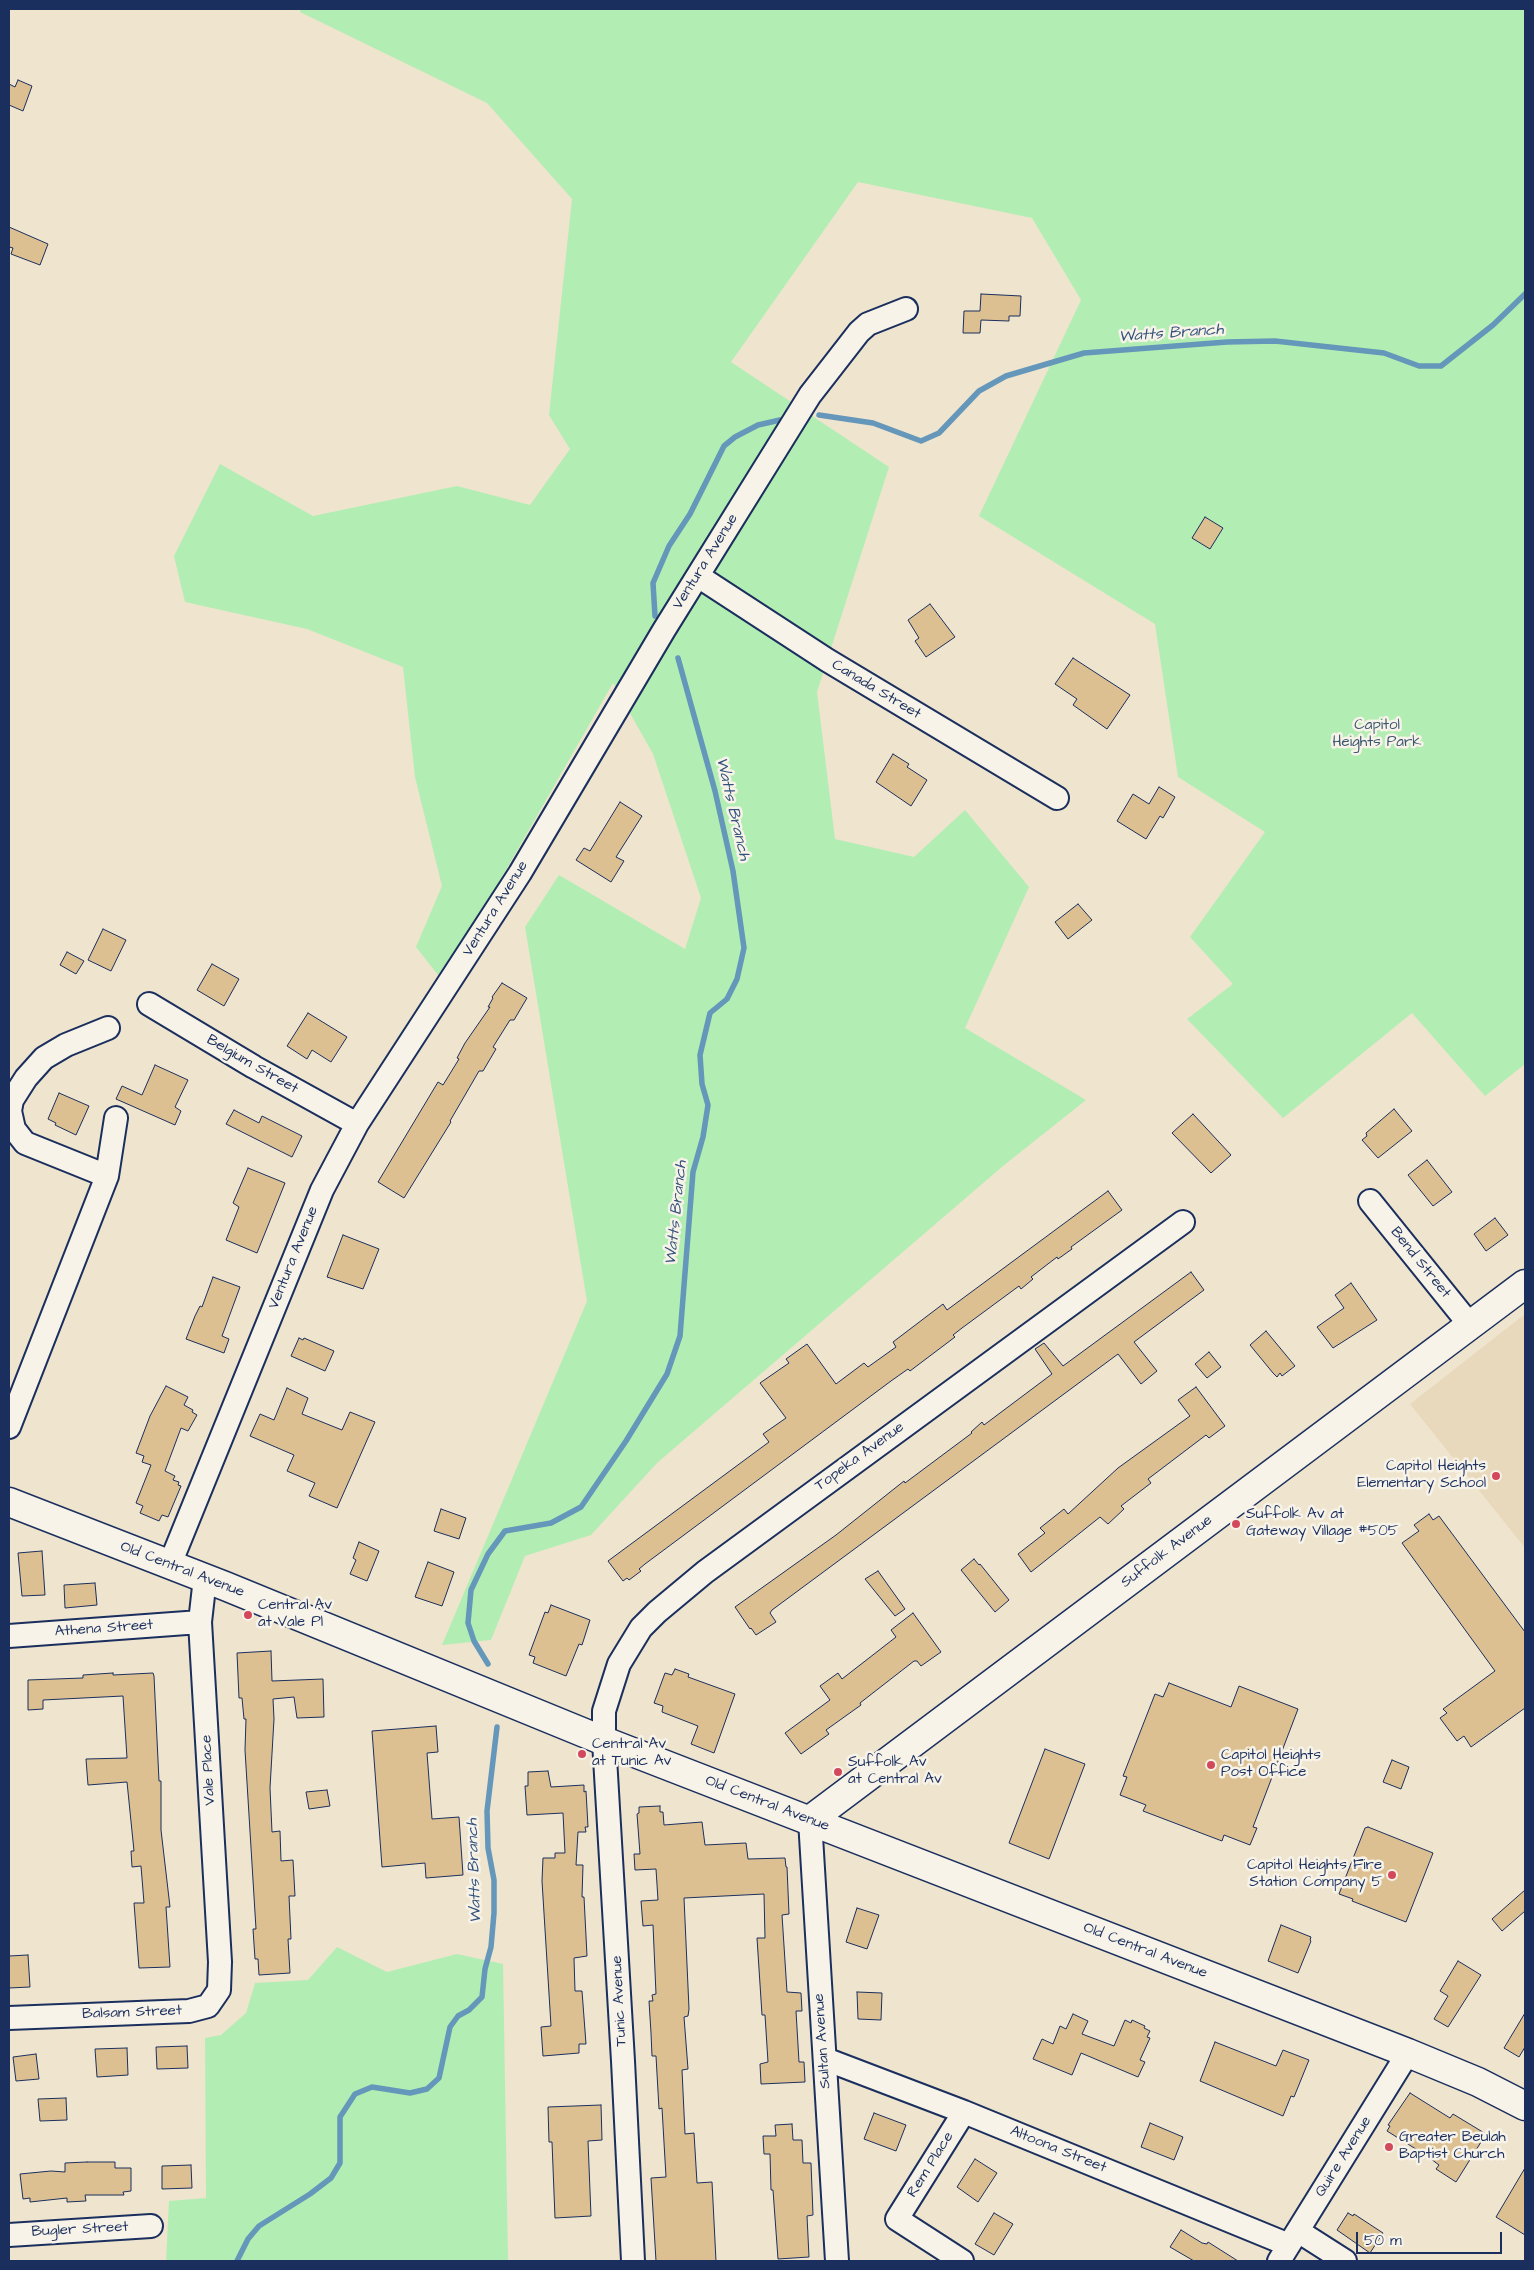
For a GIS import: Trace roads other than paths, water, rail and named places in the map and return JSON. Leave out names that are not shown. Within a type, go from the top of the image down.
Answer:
[{"type":"main road","name":"Suffolk Avenue","points":[[810,1820],[1525,1284]]},
{"type":"main road","name":"Old Central Avenue","points":[[9,1502],[205,1578],[604,1741],[1408,2053],[1478,2082],[1525,2106]]},
{"type":"street","name":"Ventura Avenue","points":[[170,1564],[322,1190],[357,1124],[520,874],[698,576],[800,411],[848,343],[868,324],[906,309]]},
{"type":"street","name":"Canada Street","points":[[698,576],[827,660],[1057,798]]},
{"type":"street","name":"Belgium Street","points":[[148,1004],[254,1067],[357,1124]]},
{"type":"street","points":[[107,1176],[25,1143],[14,1128],[10,1111],[12,1100],[26,1078],[44,1058],[66,1045],[108,1028]]},
{"type":"street","points":[[9,1427],[107,1176],[116,1118]]},
{"type":"street","name":"Bend Street","points":[[1370,1201],[1470,1325]]},
{"type":"street","name":"Topeka Avenue","points":[[604,1741],[604,1711],[619,1664],[634,1637],[657,1612],[705,1572],[828,1480],[1183,1222]]},
{"type":"street","name":"Vale Place","points":[[205,1578],[200,1622],[220,1962]]},
{"type":"street","name":"Athena Street","points":[[9,1636],[200,1622]]},
{"type":"street","name":"Tunic Avenue","points":[[604,1741],[623,2051],[633,2261]]},
{"type":"street","name":"Sultan Avenue","points":[[810,1820],[837,2261]]},
{"type":"street","name":"Balsam Street","points":[[9,2018],[200,2009],[210,2004],[219,1990],[220,1962]]},
{"type":"street","name":"Quire Avenue","points":[[1289,2246],[1408,2053]]},
{"type":"street","name":"Altoona Street","points":[[824,2059],[964,2112],[1289,2246],[1345,2261]]},
{"type":"street","name":"Rem Place","points":[[962,2261],[897,2218],[964,2112]]},
{"type":"street","name":"Bugler Street","points":[[9,2235],[151,2226]]},
{"type":"waterway","name":"Watts Branch","points":[[819,415],[873,423],[921,441],[939,433],[979,391],[1006,376],[1084,353],[1227,342],[1275,341],[1384,353],[1419,366],[1441,366],[1493,325],[1525,294]]},
{"type":"waterway","name":"Watts Branch","points":[[655,616],[653,583],[669,546],[690,514],[724,446],[735,437],[758,425],[780,420]]},
{"type":"waterway","name":"Watts Branch","points":[[488,1664],[474,1641],[468,1623],[471,1590],[488,1554],[505,1531],[551,1523],[581,1507],[626,1441],[667,1374],[680,1336],[693,1172],[703,1137],[708,1105],[702,1084],[700,1055],[710,1013],[727,999],[737,979],[744,948],[733,871],[715,791],[678,658]]},
{"type":"waterway","name":"Watts Branch","points":[[237,2261],[248,2239],[259,2226],[310,2194],[331,2178],[340,2163],[340,2117],[355,2094],[372,2087],[410,2093],[427,2089],[439,2078],[450,2027],[458,2016],[469,2010],[482,1997],[485,1969],[491,1947],[494,1913],[494,1880],[488,1848],[487,1811],[497,1727]]},
{"type":"place","name":"Capitol Heights Elementary School","points":[[1496,1476]]},
{"type":"place","name":"Suffolk Av at Gateway Village #505","points":[[1236,1524]]},
{"type":"place","name":"Central Av at Vale Pl","points":[[248,1615]]},
{"type":"place","name":"Central Av at Tunic Av","points":[[582,1754]]},
{"type":"place","name":"Capitol Heights Post Office","points":[[1211,1765]]},
{"type":"place","name":"Suffolk Av at Central Av","points":[[838,1772]]},
{"type":"place","name":"Capitol Heights Fire Station Company 5","points":[[1392,1875]]},
{"type":"place","name":"Greater Beulah Baptist Church","points":[[1389,2147]]},
{"type":"park label","name":"Capitol Heights Park","points":[[1377,734]]}]
